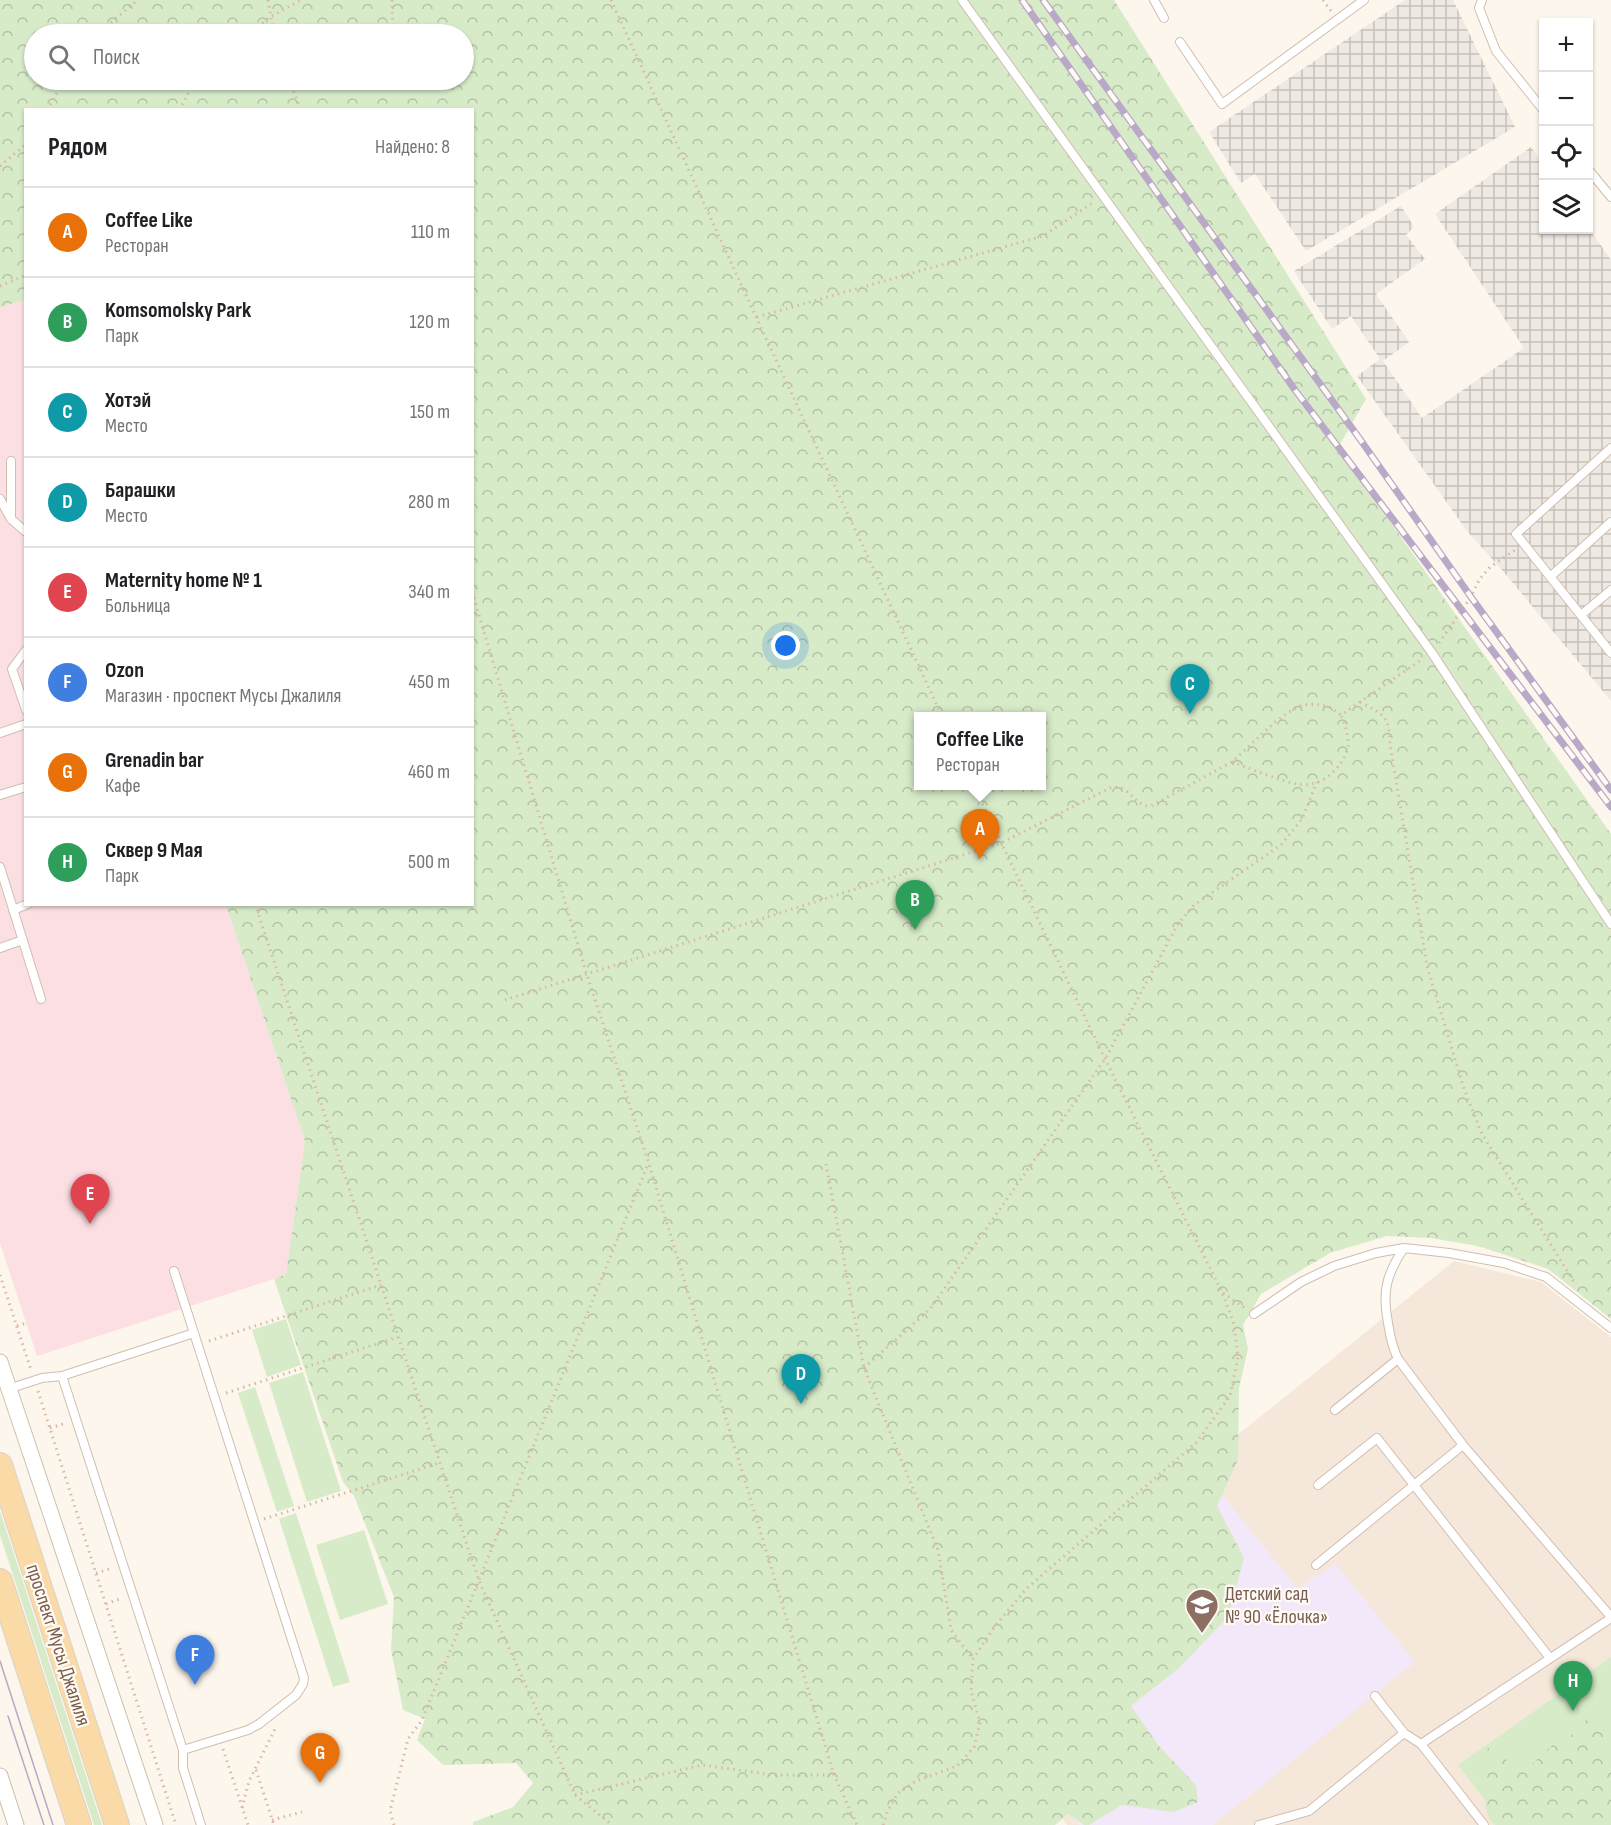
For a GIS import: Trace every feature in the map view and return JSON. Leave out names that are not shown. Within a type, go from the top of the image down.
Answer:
[{"type":"main road","name":"проспект Мусы Джалиля","points":[[0,1465],[117,1825]]},
{"type":"main road","name":"проспект Мусы Джалиля","points":[[0,1581],[79,1825]]},
{"type":"street","points":[[0,1362],[154,1825]]},
{"type":"street","points":[[1,1780],[16,1825]]},
{"type":"lane","points":[[962,0],[1432,653],[1611,924]]},
{"type":"lane","points":[[1154,0],[1164,18]]},
{"type":"lane","points":[[1180,42],[1222,104],[1364,0]]},
{"type":"lane","points":[[1482,0],[1479,8],[1496,51],[1539,105]]},
{"type":"lane","points":[[1593,175],[1611,197]]},
{"type":"lane","points":[[1611,448],[1516,534],[1611,653]]},
{"type":"lane","points":[[11,461],[11,519]]},
{"type":"lane","points":[[0,499],[11,519],[24,530]]},
{"type":"lane","points":[[1550,577],[1611,522]]},
{"type":"lane","points":[[1581,615],[1611,590]]},
{"type":"lane","points":[[24,653],[12,669],[24,704]]},
{"type":"lane","points":[[0,733],[24,725]]},
{"type":"lane","points":[[0,795],[24,788]]},
{"type":"lane","points":[[0,867],[41,999]]},
{"type":"lane","points":[[13,910],[24,906]]},
{"type":"lane","points":[[0,948],[23,940]]},
{"type":"lane","points":[[1404,1248],[1392,1265],[1384,1302],[1391,1345],[1398,1359],[1462,1445],[1611,1617],[1421,1744]]},
{"type":"lane","points":[[1254,1314],[1301,1282],[1334,1266],[1376,1253],[1404,1248],[1504,1263],[1546,1277],[1611,1328]]},
{"type":"lane","points":[[174,1271],[304,1678],[301,1689],[289,1701],[254,1727],[183,1750]]},
{"type":"lane","points":[[8,1389],[34,1380],[62,1376],[194,1333]]},
{"type":"lane","points":[[1335,1410],[1398,1359]]},
{"type":"lane","points":[[62,1376],[183,1750],[183,1768],[201,1825]]},
{"type":"lane","points":[[1318,1485],[1377,1437],[1550,1658]]},
{"type":"lane","points":[[1316,1565],[1462,1445]]},
{"type":"lane","points":[[1375,1696],[1404,1733],[1421,1744],[1484,1825]]},
{"type":"lane","points":[[1259,1825],[1309,1810],[1404,1733]]},
{"type":"path","points":[[109,24],[138,0]]},
{"type":"path","points":[[268,0],[272,24]]},
{"type":"path","points":[[261,24],[301,0]]},
{"type":"path","points":[[392,0],[393,24]]},
{"type":"path","points":[[611,0],[940,712]]},
{"type":"path","points":[[47,108],[59,90]]},
{"type":"path","points":[[180,108],[190,90]]},
{"type":"path","points":[[293,90],[300,108]]},
{"type":"path","points":[[0,166],[24,146]]},
{"type":"path","points":[[756,317],[1043,236],[1103,196]]},
{"type":"path","points":[[0,286],[24,276]]},
{"type":"path","points":[[1341,715],[1432,653],[1471,597],[1479,580],[1490,567],[1523,544]]},
{"type":"path","points":[[474,599],[587,975],[648,1164],[834,1775],[857,1825]]},
{"type":"path","points":[[1360,702],[1382,714],[1389,725],[1390,744],[1427,966],[1464,1089],[1482,1134],[1576,1284]]},
{"type":"path","points":[[505,1000],[1001,843],[1112,787],[1122,788],[1144,806],[1151,806],[1232,762],[1275,722],[1302,705],[1315,704],[1329,707],[1341,715],[1347,729],[1348,745],[1342,761],[1332,773],[1317,782],[1299,785],[1232,762]]},
{"type":"path","points":[[864,1368],[930,1309],[1105,1059],[1178,924],[1194,905],[1281,845],[1302,819],[1317,782]]},
{"type":"path","points":[[883,1825],[887,1812],[898,1793],[916,1781],[957,1766],[974,1747],[980,1723],[971,1691],[973,1659],[995,1626],[1027,1588],[1196,1443],[1230,1396],[1238,1357],[1234,1324],[1222,1292],[1105,1059],[976,790]]},
{"type":"path","points":[[256,906],[479,1581],[575,1795],[612,1825]]},
{"type":"path","points":[[394,1825],[390,1810],[408,1739],[422,1720],[648,1164]]},
{"type":"path","points":[[826,1164],[864,1368],[938,1550],[951,1630],[973,1659]]},
{"type":"path","points":[[0,1275],[176,1825]]},
{"type":"path","points":[[198,1344],[381,1285]]},
{"type":"path","points":[[1222,1292],[1254,1314]]},
{"type":"path","points":[[17,1326],[26,1323]]},
{"type":"path","points":[[214,1397],[398,1337]]},
{"type":"path","points":[[255,1522],[440,1463]]},
{"type":"path","points":[[105,1604],[133,1595]]},
{"type":"path","points":[[242,1808],[246,1789],[255,1768],[289,1701]]},
{"type":"path","points":[[220,1739],[248,1825]]},
{"type":"path","points":[[575,1795],[702,1765],[774,1774],[834,1775]]},
{"type":"path","points":[[255,1768],[273,1823],[302,1812]]},
{"type":"shaded area","points":[[1405,0],[1453,0],[1515,127],[1306,251],[1255,174],[1241,183],[1209,132]]},
{"type":"shaded area","points":[[1531,147],[1539,158],[1539,234],[1593,234],[1611,260],[1611,701],[1467,531],[1357,376],[1380,359],[1351,316],[1332,329],[1294,271],[1401,206],[1414,227],[1406,235],[1425,259],[1376,294],[1409,342],[1383,361],[1422,418],[1524,348],[1435,214]]},
{"type":"shaded area","points":[[24,300],[24,906],[226,906],[305,1141],[286,1275],[37,1356],[0,1243],[0,307]]},
{"type":"shaded area","points":[[1454,1261],[1541,1282],[1611,1337],[1611,1825],[1067,1825],[977,1698],[1025,1606]]},
{"type":"shaded area","name":"Детский сад № 90 «Ёлочка»","points":[[1202,1470],[1298,1589],[1335,1563],[1415,1662],[1213,1825],[1079,1825],[979,1697]]},
{"type":"green space","points":[[0,0],[1114,0],[1366,399],[1338,448],[1611,834],[1611,1319],[1548,1269],[1478,1246],[1430,1238],[1387,1236],[1330,1253],[1261,1294],[1243,1325],[1248,1349],[1239,1388],[1238,1460],[1217,1506],[1244,1558],[1228,1617],[1179,1668],[1131,1706],[1159,1746],[1196,1785],[1198,1802],[1174,1812],[1122,1805],[1089,1825],[1084,1825],[1068,1814],[1055,1825],[473,1825],[473,1822],[513,1807],[533,1783],[516,1763],[443,1765],[417,1740],[425,1719],[403,1710],[391,1650],[394,1597],[354,1496],[343,1482],[274,1279],[286,1274],[305,1141],[226,906],[474,906],[474,108],[24,108],[24,300],[0,307]]},
{"type":"green space","points":[[286,1319],[301,1365],[267,1377],[252,1330]]},
{"type":"green space","points":[[303,1372],[341,1491],[307,1502],[269,1383]]},
{"type":"green space","points":[[255,1387],[294,1506],[277,1512],[238,1393]]},
{"type":"green space","points":[[0,1511],[102,1825],[94,1825],[0,1535]]},
{"type":"green space","points":[[296,1513],[350,1682],[333,1687],[279,1519]]},
{"type":"green space","points":[[364,1530],[388,1604],[340,1620],[316,1545]]},
{"type":"green space","points":[[1611,1657],[1611,1825],[1504,1825],[1458,1765]]},
{"type":"green space","points":[[1594,1710],[1606,1713],[1603,1766],[1605,1774],[1611,1772],[1611,1825],[1495,1825],[1489,1819],[1485,1807],[1487,1782],[1482,1759],[1488,1748],[1500,1752],[1508,1762],[1519,1768],[1530,1766],[1558,1740],[1570,1736],[1579,1729]]},
{"type":"tram line","points":[[0,1661],[53,1825]]},
{"type":"tram line","points":[[8,1716],[44,1825]]},
{"type":"railway","points":[[1022,0],[1295,390],[1611,807]]},
{"type":"railway","points":[[1043,0],[1611,790]]},
{"type":"place","name":"Хотэй","points":[[1190,714]]},
{"type":"place","name":"Coffee Like","points":[[980,859]]},
{"type":"place","name":"Komsomolsky Park","points":[[915,930]]},
{"type":"place","name":"Maternity home № 1","points":[[90,1224]]},
{"type":"place","name":"Барашки","points":[[801,1404]]},
{"type":"place","name":"Детский сад № 90 «Ёлочка»","points":[[1202,1634]]},
{"type":"place","name":"Ozon","points":[[195,1685]]},
{"type":"place","name":"Сквер 9 Мая","points":[[1573,1711]]},
{"type":"place","name":"Grenadin bar","points":[[320,1783]]}]
